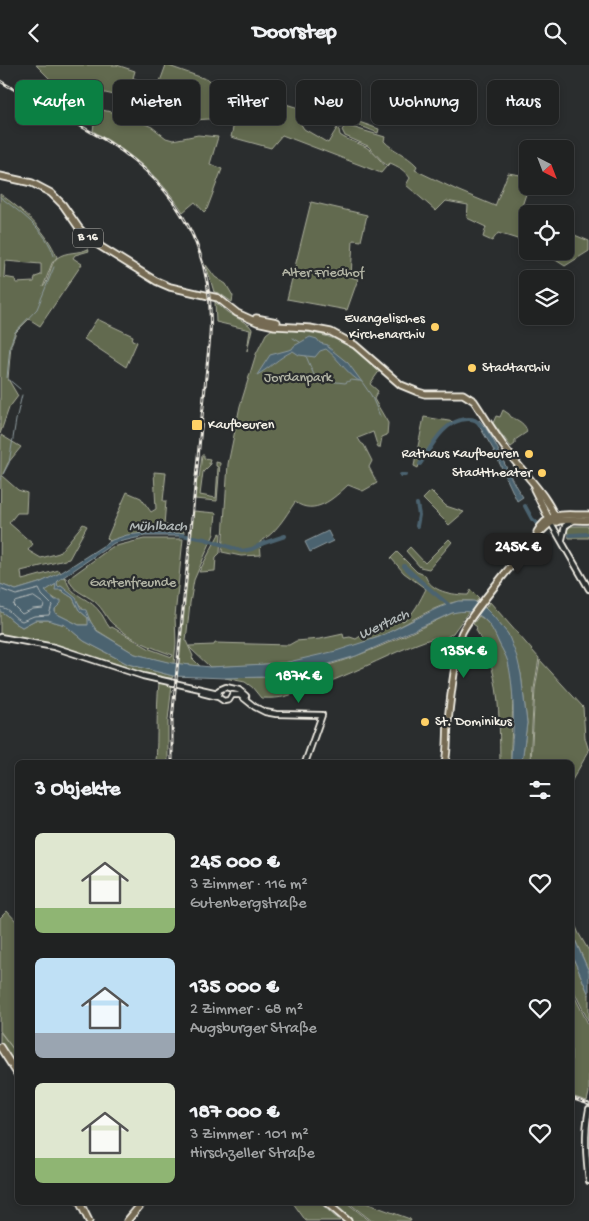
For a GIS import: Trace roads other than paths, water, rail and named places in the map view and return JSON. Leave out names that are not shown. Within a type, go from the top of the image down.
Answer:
[{"type":"main road","name":"B 16","points":[[0,176],[32,183],[51,193],[64,205],[79,228],[90,240],[151,278],[170,287],[218,298],[237,313],[275,326],[320,329],[341,336],[355,345],[402,385],[418,392],[425,394],[466,395],[474,401],[504,447],[527,476],[553,519]]},
{"type":"main road","points":[[445,760],[450,704],[461,632],[534,538],[553,519],[589,515]]},
{"type":"main road","points":[[553,519],[589,520]]},
{"type":"main road","points":[[0,1047],[15,1070]]},
{"type":"main road","points":[[81,1205],[89,1221]]},
{"type":"main road","points":[[127,1221],[140,1205]]},
{"type":"main road","points":[[329,1205],[348,1221]]},
{"type":"street","points":[[553,519],[589,589]]},
{"type":"street","points":[[562,539],[565,526],[572,521]]},
{"type":"street","points":[[0,637],[54,647],[143,676],[185,685],[218,695],[225,701],[229,700],[232,695],[241,693]]},
{"type":"street","points":[[218,695],[222,687],[226,687],[241,693],[253,705],[269,713],[322,715],[306,760]]},
{"type":"street","points":[[230,688],[232,695]]},
{"type":"street","points":[[589,1109],[585,1143],[589,1181]]},
{"type":"water","points":[[310,337],[328,345],[348,363],[362,382],[357,380],[326,349],[320,351],[315,357],[299,355],[293,351],[257,375],[270,355],[292,349]]},
{"type":"water","points":[[479,420],[492,438],[511,478],[523,497],[517,501],[493,449],[478,424]]},
{"type":"water","points":[[328,531],[333,541],[310,552],[305,542]]},
{"type":"water","points":[[145,533],[184,533],[183,536],[145,536],[114,543],[59,580],[57,582],[58,587],[61,586],[76,598],[81,609],[86,610],[90,621],[97,631],[135,654],[172,663],[210,667],[284,663],[336,651],[379,637],[438,608],[458,601],[474,601],[485,608],[508,634],[517,657],[527,723],[522,760],[511,760],[513,706],[508,662],[491,627],[475,613],[452,613],[356,656],[308,670],[267,677],[225,678],[173,676],[128,664],[84,641],[65,625],[48,620],[35,620],[22,627],[0,611],[0,584],[16,590],[39,583],[62,572],[112,540],[127,535]],"holes":[[[56,584],[55,590],[62,590],[73,598],[79,610],[88,618],[88,625],[79,625],[55,613],[55,609],[61,603],[61,600],[55,600],[45,591]]]},
{"type":"water","points":[[574,938],[589,972],[589,995],[574,960]]},
{"type":"waterway","points":[[0,197],[39,230],[54,256]]},
{"type":"waterway","points":[[20,389],[7,378],[10,346],[15,332],[37,309],[54,267]]},
{"type":"waterway","points":[[293,338],[300,342]]},
{"type":"waterway","points":[[306,356],[314,375],[320,380],[345,383],[351,380],[359,381]]},
{"type":"waterway","points":[[362,382],[371,395],[380,416]]},
{"type":"waterway","points":[[0,480],[9,463],[22,395]]},
{"type":"waterway","name":"Mühlbach","points":[[420,464],[439,435],[452,424],[459,420],[470,419],[477,421],[481,426]]},
{"type":"waterway","points":[[417,504],[419,515],[417,526]]},
{"type":"waterway","name":"Mühlbach","points":[[525,506],[532,519],[537,523]]},
{"type":"waterway","name":"Mühlbach","points":[[570,535],[589,534]]},
{"type":"waterway","name":"Mühlbach","points":[[181,535],[205,539],[242,551],[285,536]]},
{"type":"waterway","points":[[404,566],[451,607]]},
{"type":"railway","points":[[0,81],[110,143],[155,180],[173,202],[188,225],[199,251],[206,277],[210,306],[210,336],[172,720],[172,760]]},
{"type":"railway","points":[[574,1099],[589,1104]]},
{"type":"place","name":"Evangelisches Kirchenarchiv","points":[[435,327]]},
{"type":"place","name":"Stadtarchiv","points":[[472,368]]},
{"type":"place","name":"Kaufbeuren","points":[[197,425]]},
{"type":"place","name":"Rathaus Kaufbeuren","points":[[529,454]]},
{"type":"place","name":"Stadttheater","points":[[542,473]]},
{"type":"place","name":"St. Dominikus","points":[[425,722]]},
{"type":"park label","name":"Alter Friedhof","points":[[323,273]]},
{"type":"park label","name":"Jordanpark","points":[[298,378]]},
{"type":"park label","name":"Gartenfreunde","points":[[133,583]]},
{"type":"water label","name":"Wertach","points":[[384,625]]}]
